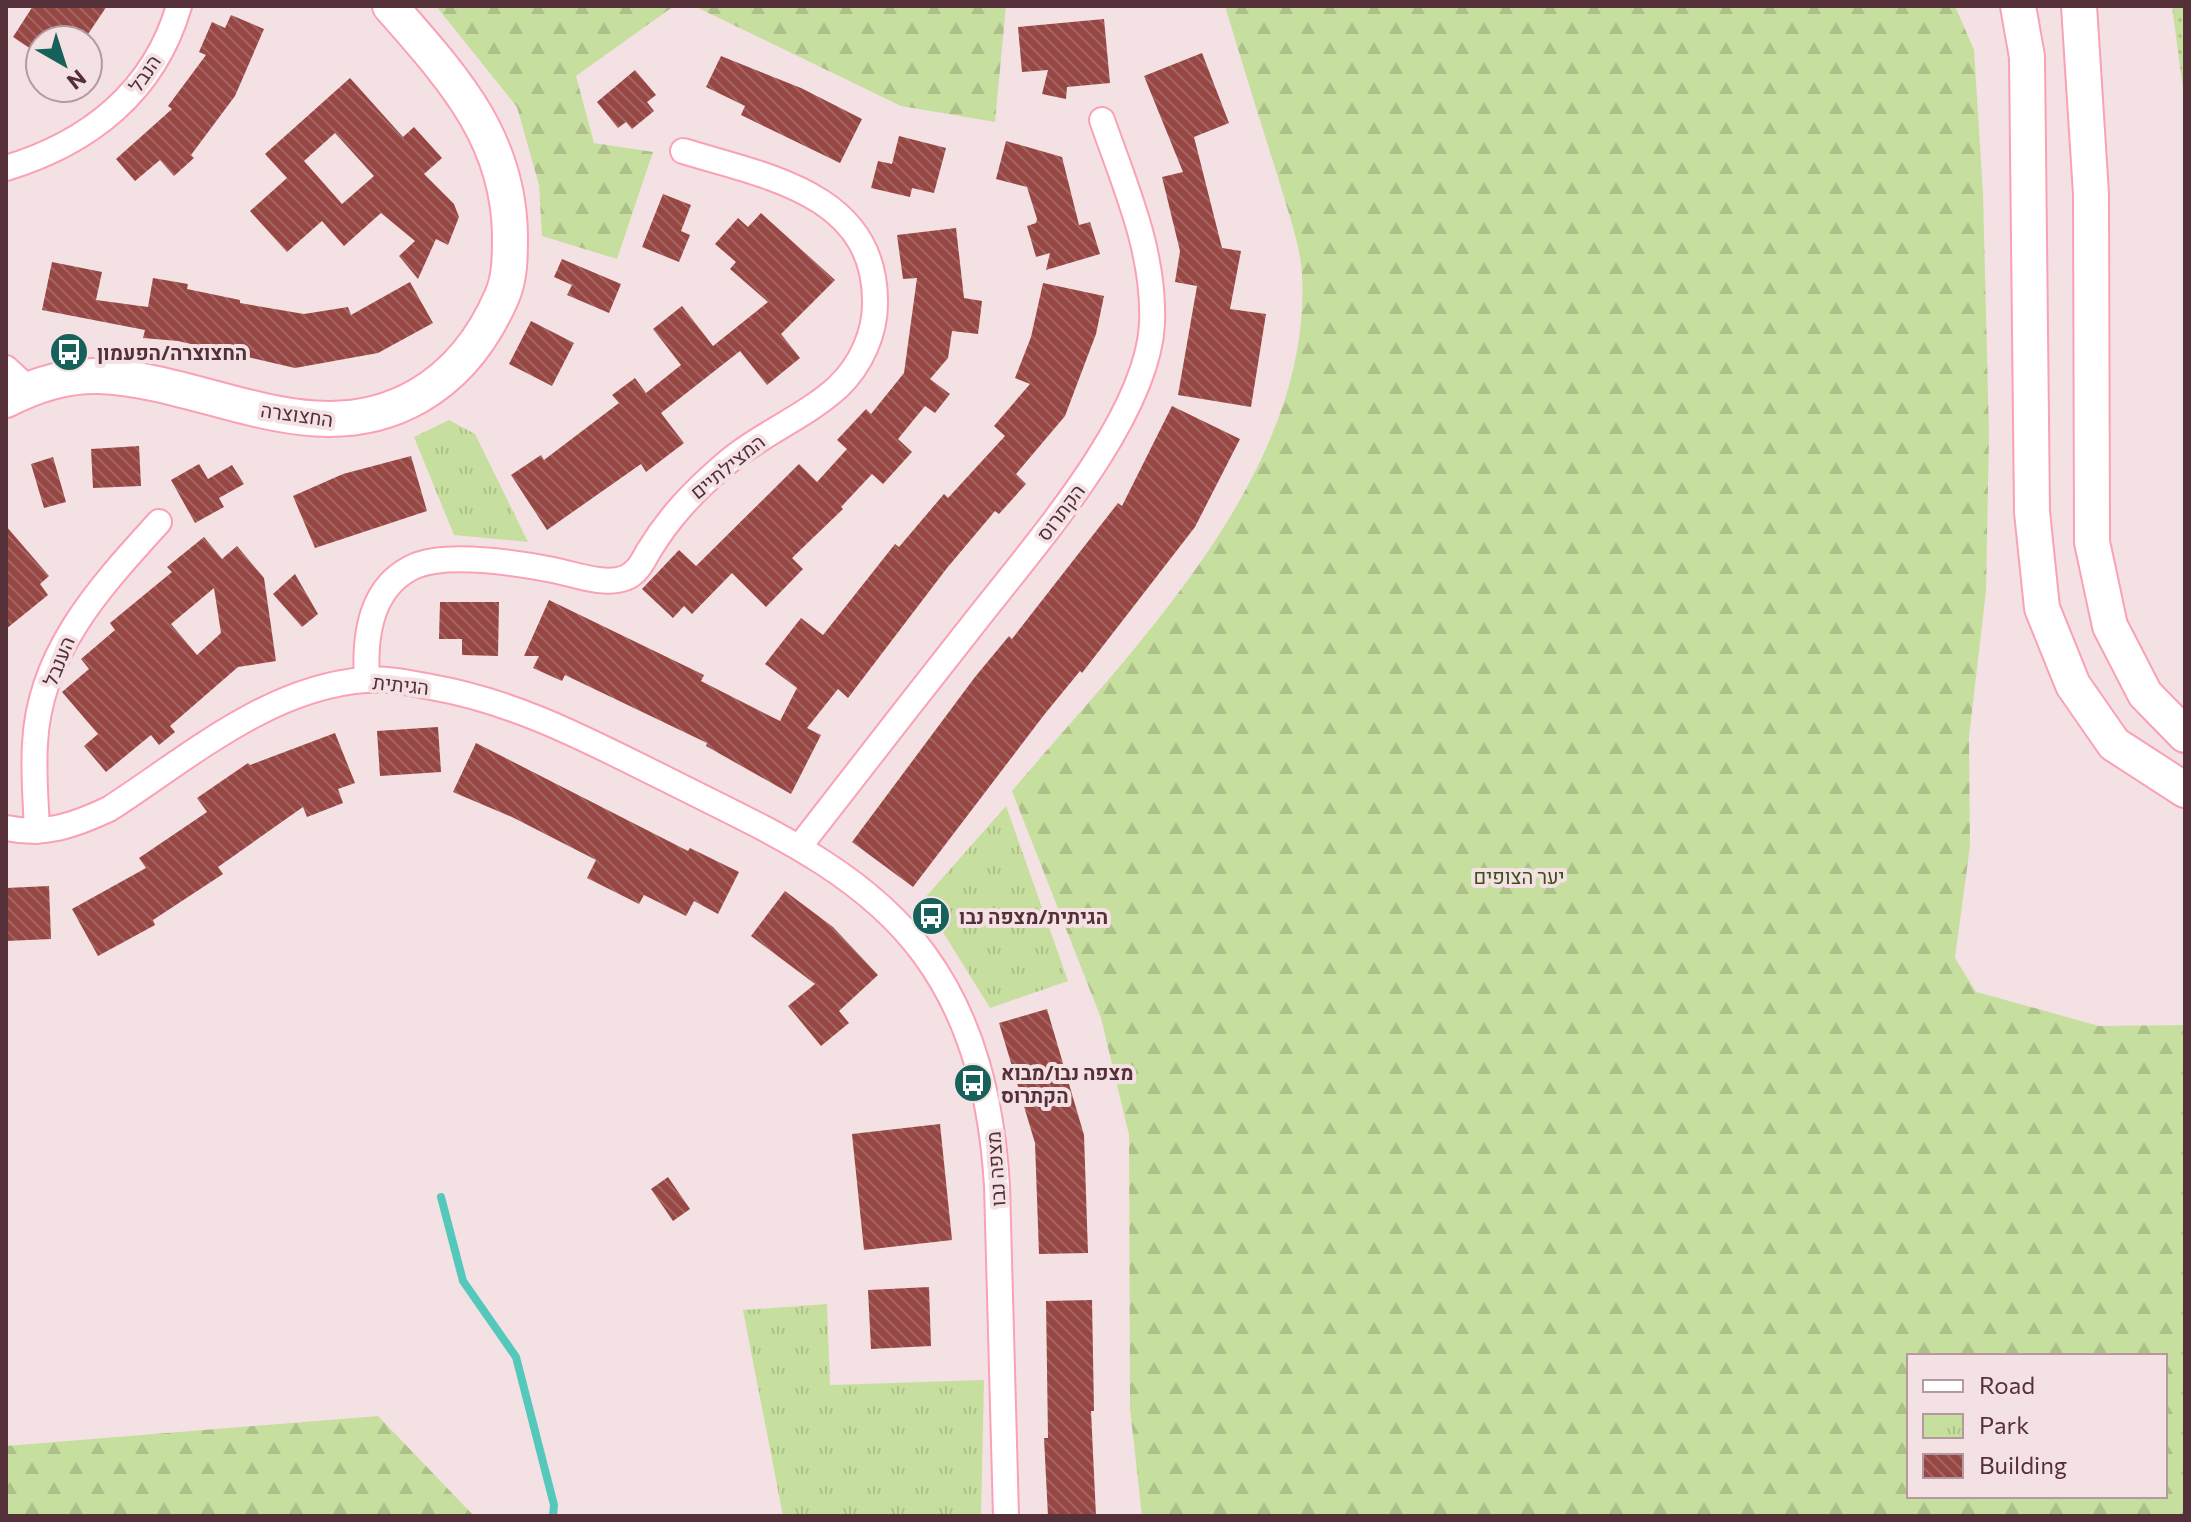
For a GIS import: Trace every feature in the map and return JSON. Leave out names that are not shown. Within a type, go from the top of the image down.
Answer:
[{"type":"main road","name":"החצוצרה","points":[[14,385],[99,376],[275,414],[345,421],[395,409],[452,373],[492,320],[505,289],[510,254],[510,206],[498,157],[485,129],[443,67],[390,6]]},
{"type":"main road","points":[[2018,6],[2027,57],[2032,512],[2042,608],[2073,685],[2114,744],[2185,790]]},
{"type":"main road","points":[[2079,6],[2091,194],[2092,542],[2110,626],[2145,694],[2185,735]]},
{"type":"street","name":"הנבל","points":[[6,168],[59,150],[87,133],[129,97],[173,25],[179,6]]},
{"type":"street","name":"הקתרוס","points":[[800,846],[1079,487],[1126,406],[1143,364],[1152,327],[1151,282],[1145,246],[1102,120]]},
{"type":"street","name":"המצילתיים","points":[[367,680],[364,646],[380,595],[393,579],[415,566],[440,559],[545,568],[600,580],[623,579],[638,569],[672,513],[701,485],[740,451],[837,388],[855,368],[869,339],[876,308],[875,273],[860,239],[840,214],[813,196],[779,180],[683,151]]},
{"type":"street","name":"הענבל","points":[[37,831],[35,742],[54,665],[91,596],[159,522]]},
{"type":"street","name":"הגיתית","points":[[6,828],[51,831],[80,823],[109,809],[282,699],[319,688],[367,680],[435,687],[513,706],[800,846]]},
{"type":"street","name":"מצפה נבו","points":[[800,846],[893,916],[924,954],[947,992],[984,1082],[994,1135],[997,1186],[1006,1516]]},
{"type":"green space","points":[[436,6],[674,6],[576,76],[594,143],[653,152],[617,259],[542,236],[539,185],[517,107]]},
{"type":"green space","points":[[694,6],[1006,6],[995,122],[901,106]]},
{"type":"green space","name":"יער הצופים","points":[[1225,6],[1955,6],[1974,50],[1983,193],[1989,434],[1986,591],[1969,737],[1970,846],[1955,958],[1976,992],[2099,1026],[2185,1025],[2185,1516],[1142,1516],[1130,1409],[1129,1135],[1101,1018],[1012,791],[1159,618],[1206,555],[1246,488],[1278,419],[1298,348],[1302,274],[1292,224]]},
{"type":"green space","points":[[2172,6],[2185,6],[2185,104]]},
{"type":"green space","points":[[449,420],[475,434],[528,542],[454,535],[414,437]]},
{"type":"green space","points":[[1006,806],[1068,981],[990,1008],[923,900]]},
{"type":"green space","points":[[827,1304],[830,1385],[984,1380],[981,1516],[783,1516],[743,1310]]},
{"type":"green space","points":[[378,1416],[474,1516],[6,1516],[6,1446]]},
{"type":"building","points":[[33,6],[107,6],[95,24],[24,24],[24,44],[13,37]]},
{"type":"building","points":[[231,15],[264,29],[235,96],[191,155],[194,158],[174,176],[160,160],[135,181],[116,159],[172,109],[168,106],[206,55],[199,52],[212,22],[225,28]]},
{"type":"building","points":[[1104,19],[1110,83],[1067,87],[1066,99],[1042,94],[1048,70],[1022,72],[1018,27]]},
{"type":"building","points":[[1202,53],[1229,123],[1194,137],[1222,248],[1241,251],[1230,309],[1266,314],[1251,407],[1178,395],[1197,286],[1175,282],[1180,251],[1162,177],[1183,172],[1144,76]]},
{"type":"building","points":[[721,56],[801,88],[862,119],[840,163],[741,115],[745,106],[706,87]]},
{"type":"building","points":[[635,70],[656,95],[647,102],[654,111],[632,129],[626,122],[618,128],[597,102]]},
{"type":"building","points":[[350,78],[403,137],[414,127],[442,158],[424,174],[454,204],[459,217],[448,245],[436,239],[418,279],[399,256],[415,241],[381,213],[344,246],[322,221],[287,252],[250,211],[287,178],[265,154]],"holes":[[[335,133],[374,176],[342,204],[304,161]]]},
{"type":"building","points":[[899,136],[946,148],[934,193],[912,188],[910,197],[871,188],[878,161],[892,164]]},
{"type":"building","points":[[1006,141],[1062,157],[1079,225],[1090,222],[1100,254],[1046,270],[1050,253],[1036,257],[1027,226],[1036,223],[1037,219],[1027,187],[996,179]]},
{"type":"building","points":[[663,194],[691,205],[681,231],[690,235],[679,262],[642,247]]},
{"type":"building","points":[[761,213],[835,280],[781,334],[800,358],[767,385],[740,351],[661,413],[684,443],[646,472],[641,464],[547,530],[511,475],[541,455],[544,460],[619,403],[612,395],[635,378],[646,393],[681,365],[653,329],[682,306],[713,346],[768,302],[730,269],[736,262],[715,244],[738,218],[748,227]]},
{"type":"building","points":[[956,228],[964,298],[982,301],[978,334],[952,331],[948,358],[930,379],[950,394],[935,413],[925,406],[898,439],[912,452],[883,484],[872,474],[841,507],[843,509],[792,558],[803,569],[766,607],[732,573],[692,614],[684,606],[673,618],[642,589],[679,550],[696,566],[799,464],[817,482],[847,449],[837,440],[866,409],[871,414],[904,373],[917,278],[903,279],[897,235]]},
{"type":"building","points":[[562,259],[621,284],[609,313],[567,295],[572,285],[554,277]]},
{"type":"building","points":[[52,262],[102,272],[96,300],[148,307],[153,278],[188,284],[187,289],[240,300],[240,303],[304,314],[348,307],[351,315],[410,282],[433,323],[378,353],[295,368],[178,341],[143,338],[145,330],[42,310]]},
{"type":"building","points":[[1043,283],[1104,296],[1096,334],[1065,416],[1016,474],[1026,484],[999,514],[995,511],[947,568],[848,698],[838,689],[807,728],[821,735],[791,794],[706,746],[707,743],[565,675],[562,681],[533,668],[539,656],[524,656],[549,600],[704,675],[701,681],[780,721],[797,688],[765,664],[801,618],[823,635],[895,544],[899,547],[944,494],[948,498],[1005,436],[994,426],[1030,384],[1015,378],[1031,337]]},
{"type":"building","points":[[531,321],[574,343],[552,386],[509,364]]},
{"type":"building","points":[[1172,406],[1240,439],[1195,527],[1082,673],[1080,671],[1044,715],[913,887],[852,842],[975,677],[1009,636],[1012,639],[1118,503],[1122,506]]},
{"type":"building","points":[[139,446],[141,486],[93,488],[91,449]]},
{"type":"building","points":[[411,456],[427,511],[315,548],[293,496],[343,474]]},
{"type":"building","points":[[53,457],[66,502],[44,508],[31,464]]},
{"type":"building","points":[[199,464],[208,479],[232,465],[244,484],[219,498],[224,507],[195,523],[171,480]]},
{"type":"building","points":[[6,526],[49,576],[40,584],[48,595],[6,629]]},
{"type":"building","points":[[204,537],[222,559],[237,546],[264,578],[276,661],[238,667],[170,726],[175,732],[159,745],[151,735],[106,772],[84,746],[98,734],[62,692],[89,669],[81,659],[115,630],[110,623],[172,572],[167,567]],"holes":[[[214,588],[221,633],[197,655],[171,624]]]},
{"type":"building","points":[[295,574],[318,614],[302,627],[273,594]]},
{"type":"building","points":[[440,602],[499,602],[498,656],[462,655],[462,639],[439,639]]},
{"type":"building","points":[[438,727],[441,772],[380,776],[377,731]]},
{"type":"building","points":[[335,733],[355,783],[338,789],[343,803],[307,817],[303,807],[218,867],[223,874],[153,920],[155,925],[98,956],[72,909],[146,868],[139,858],[207,812],[197,798],[248,763],[250,765]]},
{"type":"building","points":[[476,743],[688,851],[690,848],[739,872],[718,914],[694,901],[686,916],[644,895],[639,904],[587,878],[596,860],[512,817],[453,792]]},
{"type":"building","points":[[49,886],[51,939],[6,941],[6,888]]},
{"type":"building","points":[[785,891],[833,927],[878,975],[839,1011],[849,1023],[821,1046],[788,1006],[815,984],[751,936]]},
{"type":"building","points":[[1047,1009],[1084,1135],[1088,1253],[1039,1254],[1035,1143],[999,1023]]},
{"type":"building","points":[[940,1124],[952,1240],[864,1250],[852,1134]]},
{"type":"building","points":[[668,1177],[690,1209],[673,1221],[651,1189]]},
{"type":"building","points":[[929,1287],[931,1346],[871,1349],[868,1290]]},
{"type":"building","points":[[1092,1300],[1094,1411],[1091,1411],[1096,1516],[1048,1516],[1044,1438],[1048,1438],[1046,1301]]},
{"type":"waterway","points":[[441,1197],[463,1281],[516,1357],[554,1505],[553,1516]]},
{"type":"place","name":"החצוצרה/הפעמון","points":[[69,352]]},
{"type":"place","name":"הגיתית/מצפה נבו","points":[[931,916]]},
{"type":"place","name":"מצפה נבו/מבוא הקתרוס","points":[[973,1083]]}]
